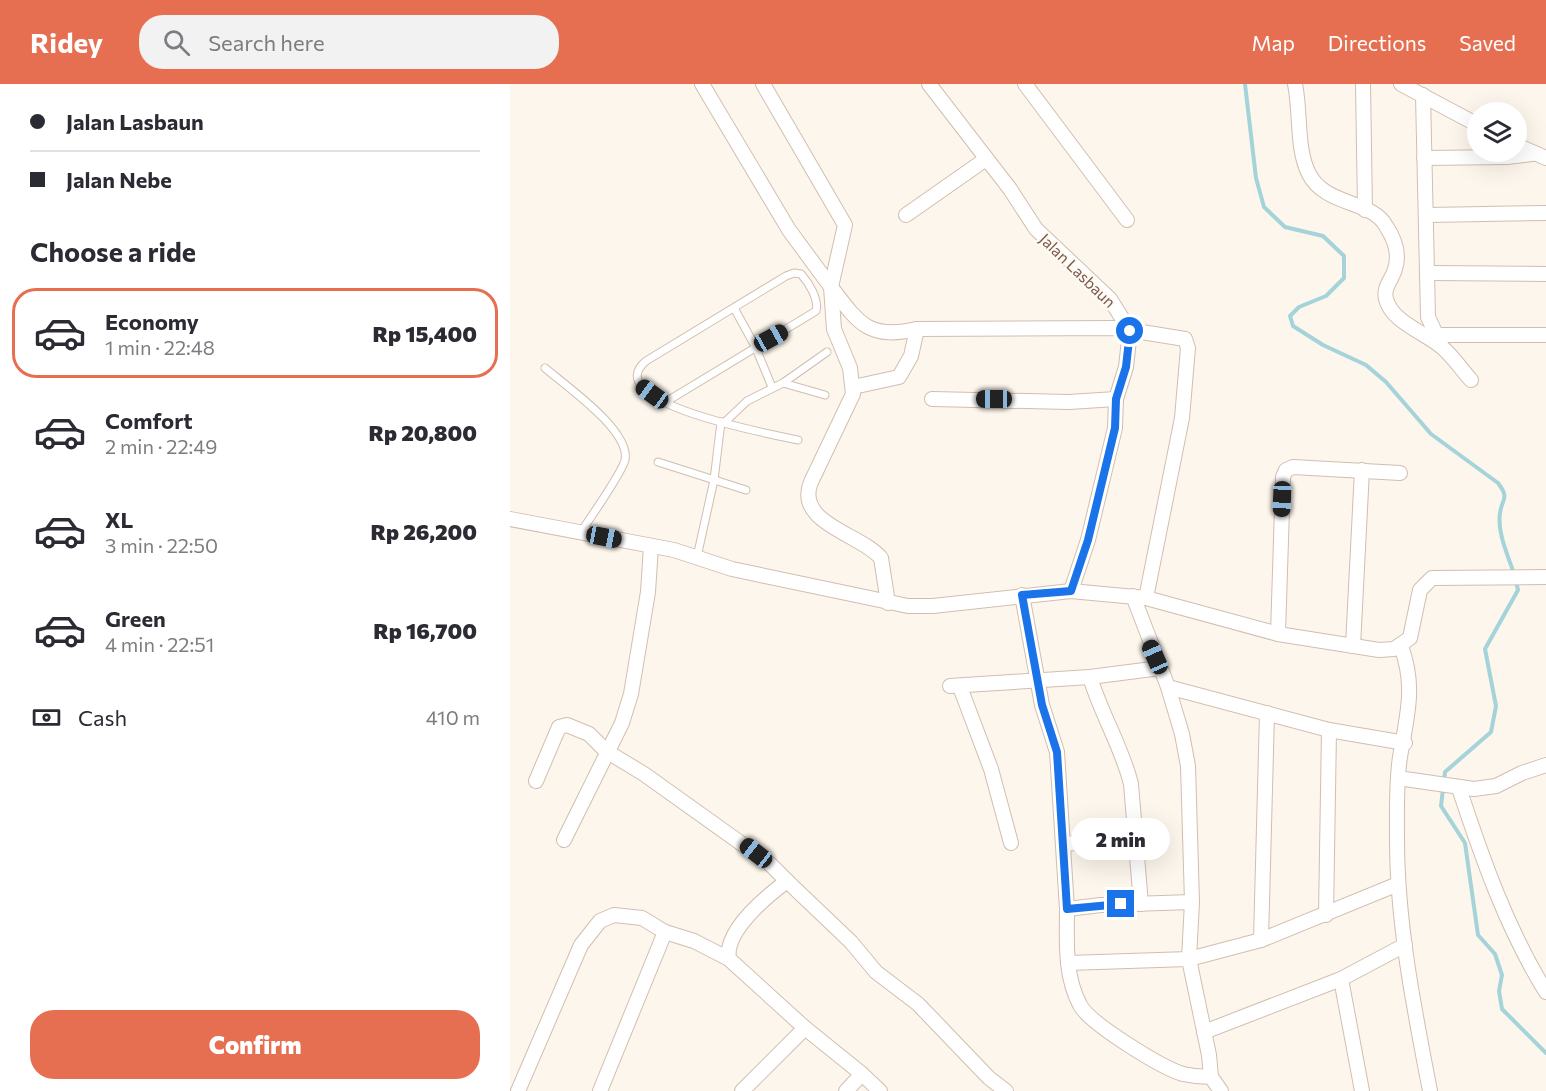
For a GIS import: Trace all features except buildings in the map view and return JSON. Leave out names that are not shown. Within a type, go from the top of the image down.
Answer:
[{"type":"street","points":[[702,84],[789,230],[854,316],[877,331],[892,334],[917,329],[1117,328],[1181,336],[1188,343],[1182,418],[1139,597],[1182,734],[1188,766],[1192,902],[1189,960],[1211,1077],[1221,1091]]},
{"type":"street","points":[[763,84],[845,225],[831,287],[834,328],[850,368],[853,387],[849,406],[829,443],[806,498],[809,507],[823,520],[877,552],[881,558],[888,603]]},
{"type":"street","name":"Jalan Lasbaun","points":[[929,84],[1010,189],[1036,229],[1110,299],[1130,331]]},
{"type":"street","points":[[1024,84],[1127,220]]},
{"type":"street","points":[[1295,84],[1303,160],[1308,173],[1313,181],[1333,197],[1381,219],[1395,243],[1395,269],[1385,292],[1388,304],[1397,316],[1443,348]]},
{"type":"street","points":[[1363,84],[1365,210]]},
{"type":"street","points":[[1401,84],[1467,119]]},
{"type":"street","points":[[1423,95],[1428,215],[1428,317],[1443,348],[1471,380]]},
{"type":"street","points":[[1527,151],[1546,158]]},
{"type":"street","points":[[1424,158],[1507,157],[1532,154]]},
{"type":"street","points":[[906,214],[986,159]]},
{"type":"street","points":[[1428,215],[1546,213]]},
{"type":"street","points":[[1429,273],[1546,274]]},
{"type":"street","points":[[853,387],[899,377],[911,357],[917,329]]},
{"type":"street","points":[[1071,591],[1088,540],[1115,428],[1116,399],[1126,367],[1130,331]]},
{"type":"street","points":[[1435,335],[1546,335]]},
{"type":"street","points":[[932,399],[1069,402],[1116,399]]},
{"type":"street","points":[[1278,634],[1283,477],[1286,470],[1293,467],[1400,473]]},
{"type":"street","points":[[1353,646],[1362,470]]},
{"type":"street","points":[[510,519],[651,546],[698,557],[732,569],[822,586],[888,603],[933,606],[1071,591],[1139,597],[1278,634],[1379,650],[1394,650],[1410,638],[1420,590],[1426,582],[1439,577],[1495,576],[1529,579],[1546,577]]},
{"type":"street","points":[[564,840],[622,723],[631,694],[648,592],[651,546]]},
{"type":"street","points":[[1022,595],[1037,679],[1057,752],[1064,844],[1068,963],[1079,1004],[1088,1015],[1159,1064],[1182,1074],[1211,1077]]},
{"type":"street","points":[[1401,645],[1409,666],[1411,688],[1405,743],[1398,778],[1398,884],[1405,945],[1430,1091]]},
{"type":"street","points":[[1011,843],[991,769],[955,686],[1090,677],[1160,668]]},
{"type":"street","points":[[1090,677],[1109,729],[1127,768],[1136,838],[1140,904]]},
{"type":"street","points":[[1168,687],[1218,703],[1267,713],[1329,730],[1405,743]]},
{"type":"street","points":[[1261,940],[1267,713]]},
{"type":"street","points":[[536,781],[557,731],[562,725],[589,734],[606,752],[741,842],[787,881],[851,942],[876,972],[918,1004],[989,1078],[1006,1091]]},
{"type":"street","points":[[1326,915],[1329,730]]},
{"type":"street","points":[[1398,778],[1454,787],[1496,786],[1522,773],[1546,765]]},
{"type":"street","points":[[1454,787],[1486,870],[1533,972],[1546,992]]},
{"type":"street","points":[[1064,844],[1136,838]]},
{"type":"street","points":[[729,959],[728,949],[736,931],[787,881]]},
{"type":"street","points":[[1068,963],[1189,960],[1261,940],[1398,884]]},
{"type":"street","points":[[1067,909],[1192,902]]},
{"type":"street","points":[[518,1091],[580,945],[592,927],[614,915],[642,918],[665,932],[694,941],[729,959],[805,1028],[880,1091]]},
{"type":"street","points":[[600,1091],[665,932]]},
{"type":"street","points":[[1204,1032],[1341,979],[1405,945]]},
{"type":"street","points":[[1341,979],[1362,1091]]},
{"type":"street","points":[[742,1091],[805,1028]]},
{"type":"street","points":[[846,1091],[862,1074]]},
{"type":"lane","points":[[664,403],[816,311],[818,306],[801,274],[794,273],[734,308],[646,361],[637,371],[639,385],[664,403],[721,422],[798,440]]},
{"type":"lane","points":[[734,308],[755,346],[772,387]]},
{"type":"lane","points":[[721,422],[724,422],[747,401],[772,387],[783,384],[827,352]]},
{"type":"lane","points":[[545,368],[614,428],[623,444],[625,461],[581,532]]},
{"type":"lane","points":[[783,384],[825,395]]},
{"type":"lane","points":[[698,557],[714,480],[721,422]]},
{"type":"lane","points":[[658,462],[746,490]]},
{"type":"waterway","points":[[1245,84],[1256,178],[1264,207],[1285,227],[1323,236],[1344,256],[1344,278],[1326,296],[1299,307],[1290,316],[1293,326],[1323,345],[1366,365],[1386,382],[1431,434],[1498,483],[1504,496],[1500,513],[1500,528],[1514,574]]},
{"type":"waterway","points":[[1444,781],[1445,772],[1491,732],[1496,706],[1485,649],[1518,590],[1516,581]]},
{"type":"waterway","points":[[1443,789],[1441,806],[1465,843],[1478,935],[1495,954],[1502,975],[1499,991],[1502,1009],[1546,1053]]},
{"type":"route","points":[[1121,904],[1101,904],[1067,909],[1057,752],[1042,705],[1022,595],[1071,591],[1088,540],[1095,502],[1115,428],[1116,399],[1126,367],[1130,331]]}]
